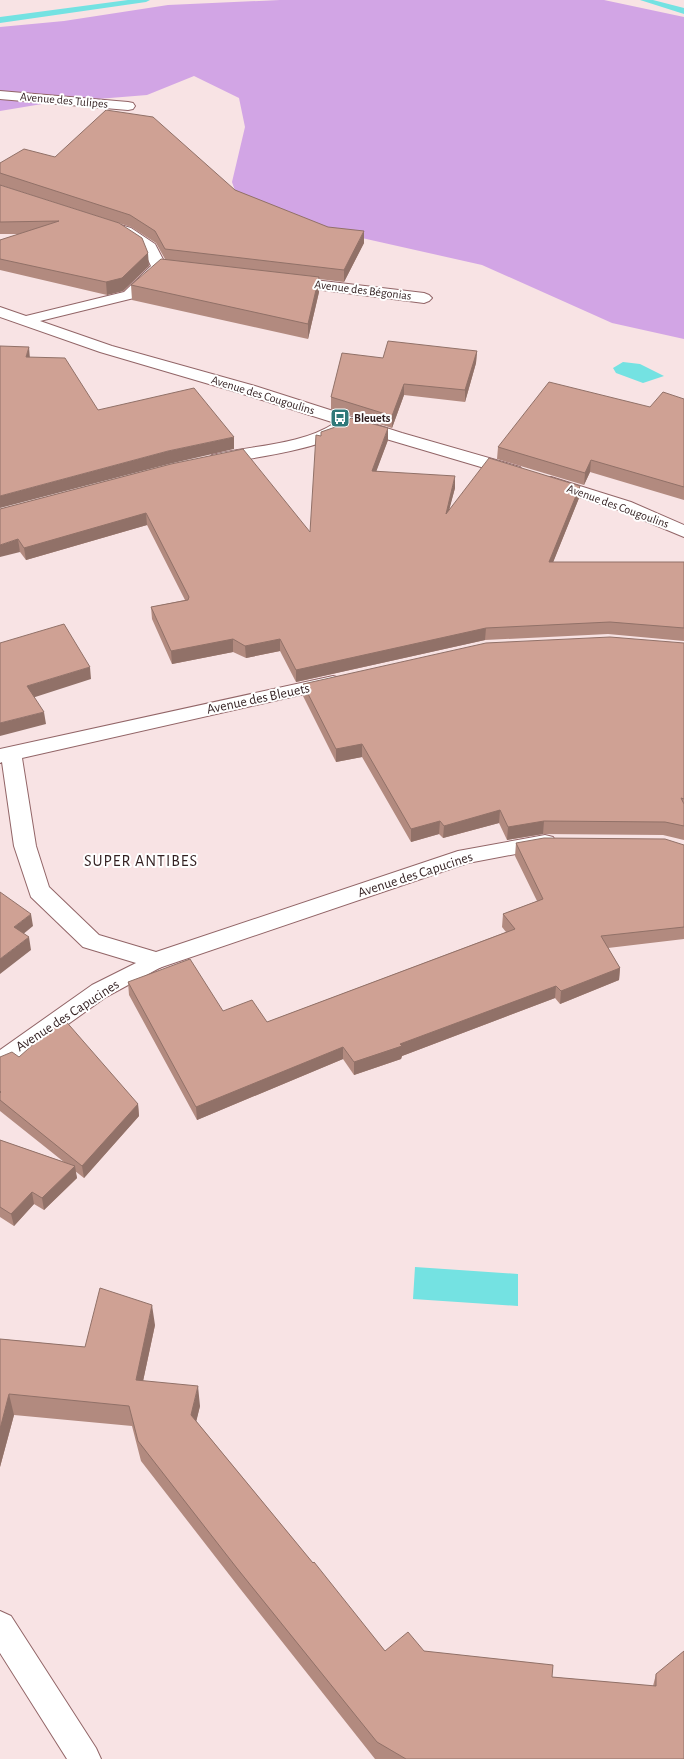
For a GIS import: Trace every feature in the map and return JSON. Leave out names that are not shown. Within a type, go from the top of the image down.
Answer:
[{"type":"street","name":"Avenue des Tulipes","points":[[0,95],[128,106]]},
{"type":"street","points":[[104,224],[126,231],[150,247],[158,267]]},
{"type":"street","points":[[158,267],[174,269]]},
{"type":"street","points":[[27,322],[35,317],[71,310],[129,295],[158,267]]},
{"type":"street","name":"Avenue des Bégonias","points":[[276,280],[424,298]]},
{"type":"street","name":"Avenue des Cougoulins","points":[[0,312],[106,349],[249,390],[396,437],[625,506],[684,532]]},
{"type":"street","points":[[199,463],[319,438],[337,431],[349,421]]},
{"type":"street","name":"Avenue des Bleuets","points":[[5,754],[353,677]]},
{"type":"street","points":[[5,754],[25,846],[39,891],[91,941],[156,961]]},
{"type":"street","name":"Avenue des Capucines","points":[[156,961],[466,856],[543,842],[565,842]]},
{"type":"street","points":[[0,1626],[85,1759]]},
{"type":"lane","name":"Avenue des Capucines","points":[[0,1061],[99,991],[156,961]]},
{"type":"shaded area","points":[[280,0],[604,0],[684,17],[684,339],[612,323],[482,265],[242,211],[232,182],[245,127],[239,98],[194,76],[147,95],[48,103],[0,111],[0,27],[64,21],[168,5]]},
{"type":"water","points":[[623,362],[640,364],[664,376],[643,383],[616,373],[613,368]]},
{"type":"water","points":[[415,1267],[518,1274],[518,1306],[413,1299]]},
{"type":"building","points":[[106,110],[153,117],[235,190],[328,227],[364,231],[344,270],[165,249],[155,231],[130,215],[0,173],[0,163],[24,149],[55,157]]},
{"type":"building","points":[[0,185],[119,223],[142,238],[148,253],[122,278],[106,282],[0,259],[0,240],[59,221],[0,222]]},
{"type":"building","points":[[161,259],[319,277],[308,324],[131,285]]},
{"type":"building","points":[[388,341],[477,351],[465,390],[404,384],[392,416],[331,397],[342,353],[383,358]]},
{"type":"building","points":[[0,346],[29,347],[26,357],[65,358],[98,410],[194,388],[234,437],[168,451],[0,496]]},
{"type":"building","points":[[549,382],[650,407],[663,392],[684,399],[684,487],[591,460],[585,473],[498,447]]},
{"type":"building","points":[[351,418],[388,428],[372,471],[455,476],[446,514],[489,458],[580,486],[549,562],[684,562],[684,628],[610,622],[486,628],[296,670],[280,639],[245,646],[233,639],[171,651],[151,607],[188,600],[189,597],[146,513],[24,548],[18,539],[0,545],[0,509],[171,464],[243,449],[310,532],[316,435],[321,436],[321,432],[344,424]]},
{"type":"building","points":[[64,624],[90,667],[27,686],[44,712],[0,723],[0,643]]},
{"type":"building","points":[[610,637],[684,643],[684,799],[681,798],[684,804],[684,826],[665,822],[544,821],[508,827],[500,810],[444,826],[440,821],[411,829],[362,744],[336,749],[303,684],[486,643]]},
{"type":"building","points":[[544,838],[665,839],[684,845],[684,927],[601,936],[620,968],[561,991],[556,986],[400,1044],[402,1046],[354,1062],[343,1047],[196,1107],[128,982],[190,959],[223,1011],[252,1000],[267,1022],[515,929],[503,914],[543,899],[516,843]]},
{"type":"building","points":[[0,892],[31,914],[14,927],[29,937],[0,959]]},
{"type":"building","points":[[63,1018],[138,1104],[82,1166],[0,1100],[0,1057],[12,1052],[19,1057]]},
{"type":"building","points":[[0,1140],[75,1166],[42,1198],[32,1192],[11,1214],[0,1207]]},
{"type":"building","points":[[100,1288],[152,1305],[136,1380],[198,1386],[191,1415],[313,1563],[314,1562],[385,1651],[408,1632],[424,1651],[553,1665],[552,1677],[656,1686],[656,1674],[684,1651],[684,1759],[406,1759],[377,1742],[236,1567],[138,1441],[129,1406],[9,1394],[0,1429],[0,1339],[85,1347]]},
{"type":"waterway","points":[[0,20],[146,0]]},
{"type":"waterway","points":[[644,0],[684,11]]},
{"type":"place","name":"Bleuets","points":[[340,418]]},
{"type":"district","name":"SUPER ANTIBES","points":[[141,860]]}]
